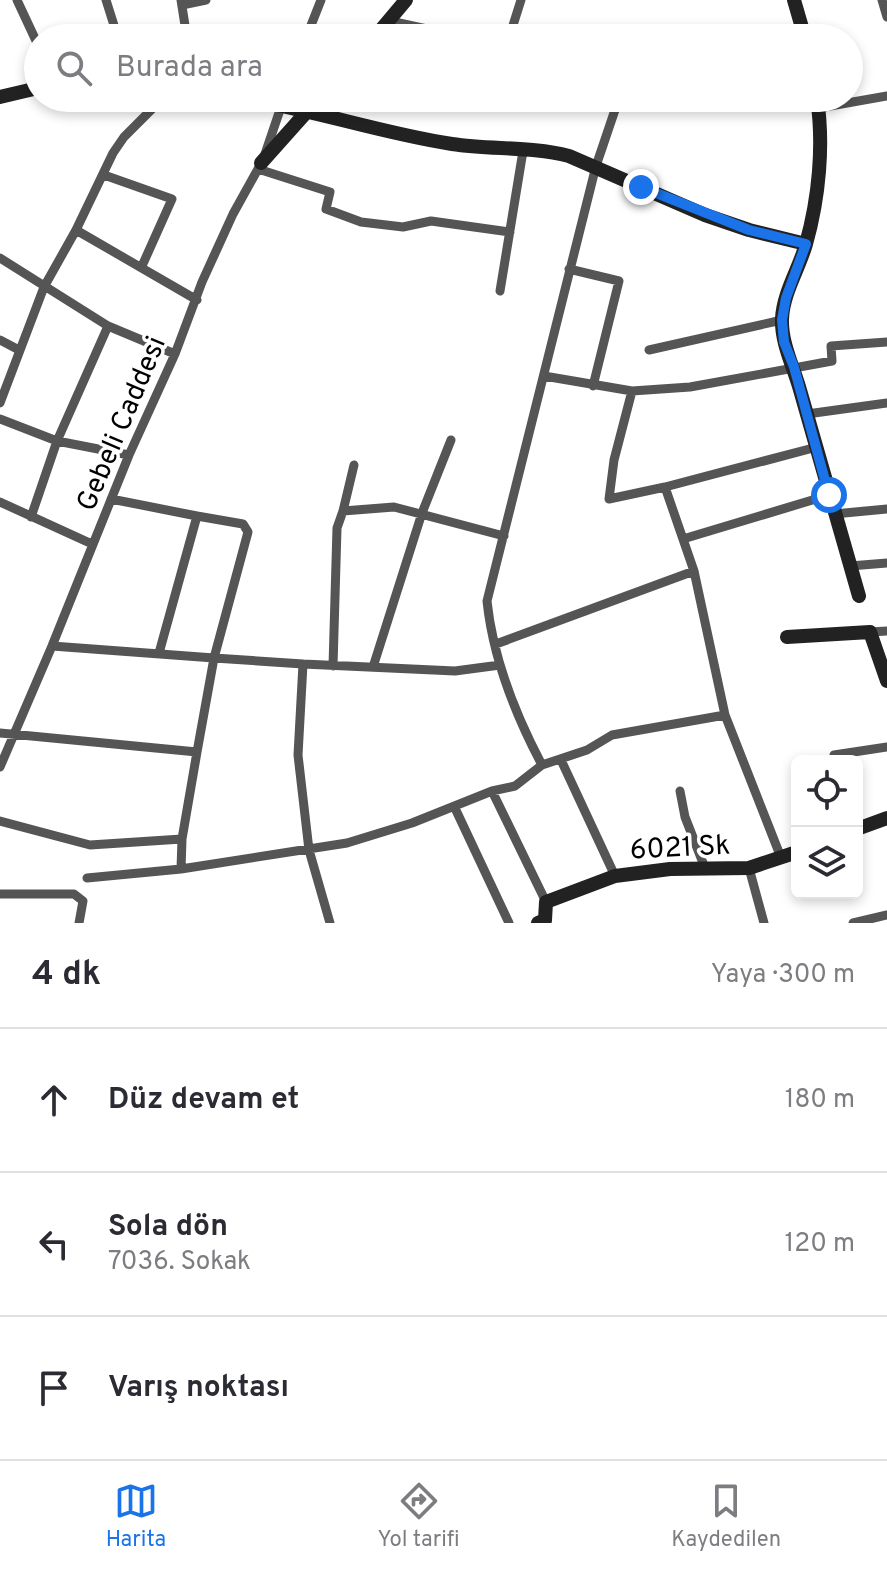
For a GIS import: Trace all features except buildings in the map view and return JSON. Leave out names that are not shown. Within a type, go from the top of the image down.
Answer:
[{"type":"street","points":[[17,0],[28,24]]},
{"type":"street","points":[[106,0],[114,24]]},
{"type":"street","points":[[185,24],[182,2],[206,0]]},
{"type":"street","points":[[312,24],[321,0]]},
{"type":"street","points":[[387,24],[406,0]]},
{"type":"street","points":[[513,24],[521,0]]},
{"type":"street","points":[[794,0],[801,24]]},
{"type":"street","points":[[882,0],[887,17]]},
{"type":"street","points":[[390,21],[404,24]]},
{"type":"street","points":[[0,97],[24,91]]},
{"type":"street","points":[[863,98],[887,96]]},
{"type":"street","points":[[0,403],[44,287],[113,153],[149,112]]},
{"type":"street","name":"Gebeli Caddesi","points":[[0,767],[129,455],[233,214],[260,166],[280,112]]},
{"type":"street","points":[[306,112],[260,166],[330,192],[326,209],[361,222],[403,227],[431,221],[510,232]]},
{"type":"street","points":[[311,112],[441,142],[548,151],[596,166],[705,215],[806,244]]},
{"type":"street","points":[[542,765],[516,717],[490,631],[487,601],[569,269],[596,166],[614,112]]},
{"type":"street","points":[[818,112],[820,150],[815,201],[806,244],[786,298],[782,320],[784,342],[794,367],[859,596]]},
{"type":"street","points":[[500,291],[523,151]]},
{"type":"street","points":[[104,175],[172,199],[142,266]]},
{"type":"street","points":[[76,230],[197,300]]},
{"type":"street","points":[[0,258],[108,326],[175,354]]},
{"type":"street","points":[[569,269],[619,281],[593,386]]},
{"type":"street","points":[[649,350],[782,320]]},
{"type":"street","points":[[31,517],[57,441],[108,326]]},
{"type":"street","points":[[0,340],[19,350]]},
{"type":"street","points":[[544,376],[632,391],[690,387],[832,361],[831,346],[887,342]]},
{"type":"street","points":[[632,391],[614,460],[609,499],[817,447]]},
{"type":"street","points":[[807,414],[887,403]]},
{"type":"street","points":[[0,419],[57,441],[129,455]]},
{"type":"street","points":[[373,667],[422,513],[451,440]]},
{"type":"street","points":[[333,666],[337,528],[354,465]]},
{"type":"street","points":[[665,487],[694,571],[725,715],[780,855]]},
{"type":"street","points":[[683,539],[829,495]]},
{"type":"street","points":[[111,499],[243,524],[248,532],[214,658],[182,839],[181,869]]},
{"type":"street","points":[[0,502],[92,544]]},
{"type":"street","points":[[343,511],[394,507],[504,536]]},
{"type":"street","points":[[834,514],[887,509]]},
{"type":"street","points":[[159,653],[197,516]]},
{"type":"street","points":[[850,566],[887,563]]},
{"type":"street","points":[[496,644],[694,571]]},
{"type":"street","points":[[787,637],[887,631]]},
{"type":"street","points":[[870,632],[887,681]]},
{"type":"street","points":[[52,646],[333,666],[455,671],[500,665]]},
{"type":"street","points":[[303,664],[298,755],[309,850],[330,923]]},
{"type":"street","points":[[87,878],[181,869],[347,843],[412,823],[492,791],[515,786],[542,765],[587,750],[612,735],[725,715]]},
{"type":"street","points":[[0,733],[197,752]]},
{"type":"street","points":[[834,755],[887,747]]},
{"type":"street","points":[[561,760],[615,876]]},
{"type":"street","points":[[492,791],[546,902],[543,922]]},
{"type":"street","points":[[680,791],[685,817],[705,868]]},
{"type":"street","points":[[454,806],[509,923]]},
{"type":"street","points":[[862,827],[887,818]]},
{"type":"street","points":[[0,821],[90,845],[182,839]]},
{"type":"street","name":"6021 Sk","points":[[546,902],[615,876],[670,869],[749,868],[791,853]]},
{"type":"street","points":[[749,868],[764,923]]},
{"type":"street","points":[[0,894],[74,894],[83,901],[79,923]]},
{"type":"street","points":[[853,923],[887,915]]},
{"type":"route","points":[[641,187],[705,215],[806,244],[786,298],[782,320],[784,342],[794,367],[829,495]]}]
